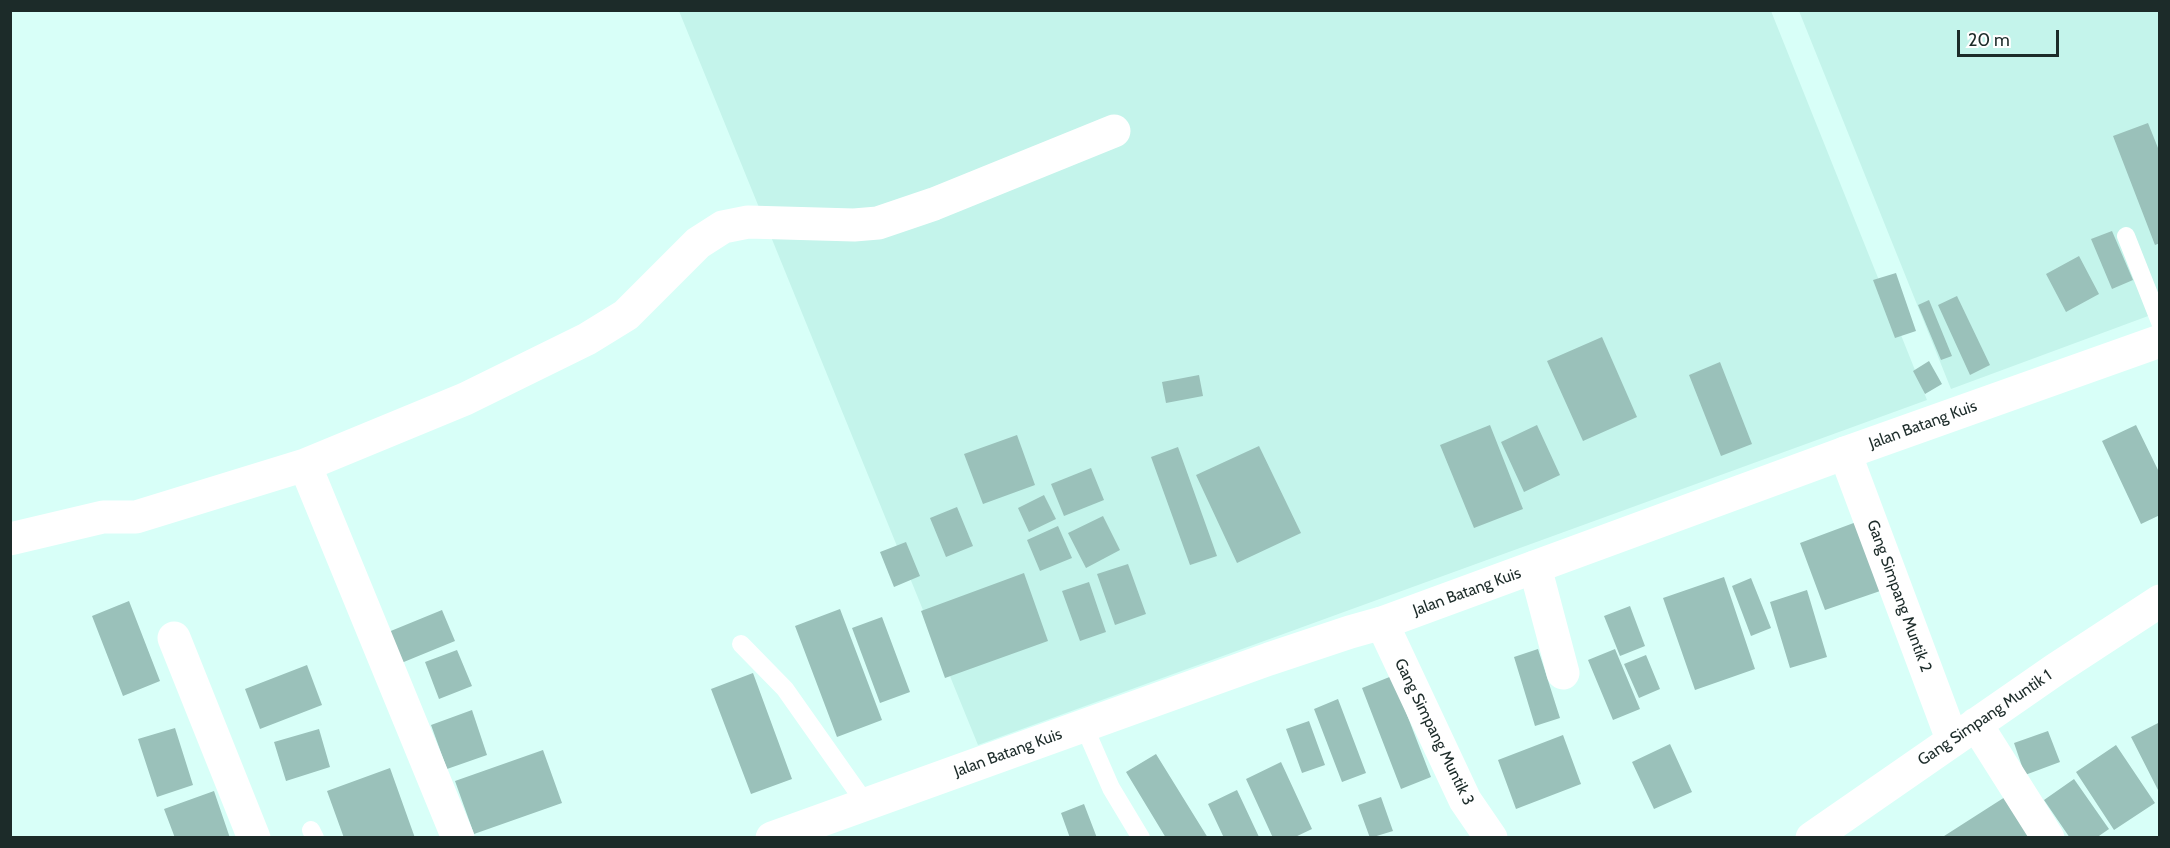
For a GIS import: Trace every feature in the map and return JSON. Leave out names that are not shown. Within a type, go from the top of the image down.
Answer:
[{"type":"street","points":[[10,539],[103,517],[136,517],[305,465],[465,399],[587,339],[626,315],[698,243],[723,227],[748,222],[854,225],[878,223],[934,204],[1114,131]]},
{"type":"street","name":"Jalan Batang Kuis","points":[[772,837],[1269,660],[1382,623],[1845,453],[2160,341]]},
{"type":"street","name":"Gang Simpang Muntik 2","points":[[1845,453],[1964,732],[2048,837]]},
{"type":"street","points":[[305,465],[458,837]]},
{"type":"street","points":[[1535,567],[1563,673]]},
{"type":"street","name":"Gang Simpang Muntik 1","points":[[1812,837],[2056,669],[2160,601]]},
{"type":"street","name":"Gang Simpang Muntik 3","points":[[1382,623],[1465,800],[1491,837]]},
{"type":"street","points":[[174,638],[254,837]]},
{"type":"lane","points":[[2126,236],[2160,322]]},
{"type":"lane","points":[[741,644],[785,689],[866,804]]},
{"type":"lane","points":[[1084,726],[1111,788],[1141,837]]},
{"type":"shaded area","points":[[679,11],[1771,11],[1927,400],[978,745]]},
{"type":"shaded area","points":[[1799,11],[2159,11],[2159,312],[1951,389]]},
{"type":"building","points":[[2148,123],[2160,153],[2160,243],[2155,245],[2113,136]]},
{"type":"building","points":[[2112,231],[2133,280],[2112,289],[2091,239]]},
{"type":"building","points":[[2079,256],[2099,294],[2066,312],[2046,274]]},
{"type":"building","points":[[1896,273],[1916,331],[1895,338],[1873,280]]},
{"type":"building","points":[[1957,296],[1990,365],[1970,375],[1938,305]]},
{"type":"building","points":[[1929,300],[1952,356],[1941,360],[1918,305]]},
{"type":"building","points":[[1602,337],[1637,417],[1583,441],[1547,361]]},
{"type":"building","points":[[1929,361],[1942,384],[1925,394],[1913,371]]},
{"type":"building","points":[[1720,362],[1752,444],[1721,456],[1689,375]]},
{"type":"building","points":[[1199,375],[1203,396],[1166,403],[1162,382]]},
{"type":"building","points":[[1490,425],[1523,509],[1474,528],[1440,445]]},
{"type":"building","points":[[1537,425],[1560,475],[1524,492],[1501,442]]},
{"type":"building","points":[[2136,425],[2160,474],[2160,515],[2141,524],[2102,441]]},
{"type":"building","points":[[1017,435],[1035,485],[983,504],[964,454]]},
{"type":"building","points":[[1259,446],[1301,533],[1237,563],[1196,475]]},
{"type":"building","points":[[1178,447],[1217,556],[1190,565],[1151,457]]},
{"type":"building","points":[[1091,468],[1104,500],[1064,516],[1051,484]]},
{"type":"building","points":[[1044,495],[1056,519],[1029,532],[1018,508]]},
{"type":"building","points":[[957,507],[973,546],[946,557],[930,518]]},
{"type":"building","points":[[1103,516],[1120,550],[1086,568],[1068,533]]},
{"type":"building","points":[[1859,521],[1883,590],[1825,610],[1800,543]]},
{"type":"building","points":[[1058,526],[1072,558],[1040,571],[1027,540]]},
{"type":"building","points":[[906,542],[920,576],[894,587],[880,552]]},
{"type":"building","points":[[1128,564],[1146,614],[1115,625],[1097,574]]},
{"type":"building","points":[[1024,573],[1048,641],[945,678],[921,611]]},
{"type":"building","points":[[1724,577],[1755,669],[1695,690],[1663,598]]},
{"type":"building","points":[[1751,578],[1771,628],[1751,636],[1732,586]]},
{"type":"building","points":[[1089,582],[1106,632],[1080,641],[1062,591]]},
{"type":"building","points":[[1807,590],[1827,657],[1790,668],[1770,602]]},
{"type":"building","points":[[129,601],[160,681],[123,696],[92,616]]},
{"type":"building","points":[[1630,606],[1645,646],[1620,656],[1604,616]]},
{"type":"building","points":[[840,609],[882,720],[837,737],[795,626]]},
{"type":"building","points":[[442,610],[455,641],[394,666],[381,635]]},
{"type":"building","points":[[882,617],[910,692],[880,703],[852,628]]},
{"type":"building","points":[[1538,649],[1560,718],[1535,726],[1514,657]]},
{"type":"building","points":[[1615,649],[1640,709],[1613,720],[1588,660]]},
{"type":"building","points":[[457,650],[472,686],[439,699],[425,662]]},
{"type":"building","points":[[1646,655],[1660,689],[1639,698],[1624,664]]},
{"type":"building","points":[[307,665],[322,705],[260,729],[245,689]]},
{"type":"building","points":[[753,673],[792,779],[751,794],[711,689]]},
{"type":"building","points":[[1392,676],[1431,777],[1401,789],[1362,688]]},
{"type":"building","points":[[1338,699],[1366,773],[1342,782],[1314,709]]},
{"type":"building","points":[[472,710],[487,755],[447,769],[431,725]]},
{"type":"building","points":[[1309,721],[1325,765],[1302,773],[1286,729]]},
{"type":"building","points":[[2160,722],[2160,789],[2158,790],[2131,737]]},
{"type":"building","points":[[175,728],[193,785],[157,797],[138,739]]},
{"type":"building","points":[[319,729],[330,767],[286,781],[274,742]]},
{"type":"building","points":[[2048,731],[2060,762],[2025,775],[2014,743]]},
{"type":"building","points":[[1563,735],[1581,784],[1516,809],[1498,760]]},
{"type":"building","points":[[1670,744],[1692,792],[1654,809],[1632,762]]},
{"type":"building","points":[[2116,745],[2155,803],[2114,830],[2076,772]]},
{"type":"building","points":[[543,750],[562,803],[474,834],[455,781]]},
{"type":"building","points":[[1156,754],[1208,838],[1166,838],[1126,772]]},
{"type":"building","points":[[1281,762],[1312,829],[1293,838],[1273,838],[1246,779]]},
{"type":"building","points":[[390,768],[415,838],[344,838],[327,791]]},
{"type":"building","points":[[2074,779],[2109,829],[2096,838],[2070,838],[2044,800]]},
{"type":"building","points":[[1237,790],[1259,837],[1257,838],[1224,838],[1208,804]]},
{"type":"building","points":[[2016,790],[2045,838],[1941,838]]},
{"type":"building","points":[[214,791],[230,838],[175,838],[164,809]]},
{"type":"building","points":[[1381,797],[1393,831],[1370,838],[1358,805]]},
{"type":"building","points":[[1084,804],[1097,838],[1070,838],[1061,813]]}]
